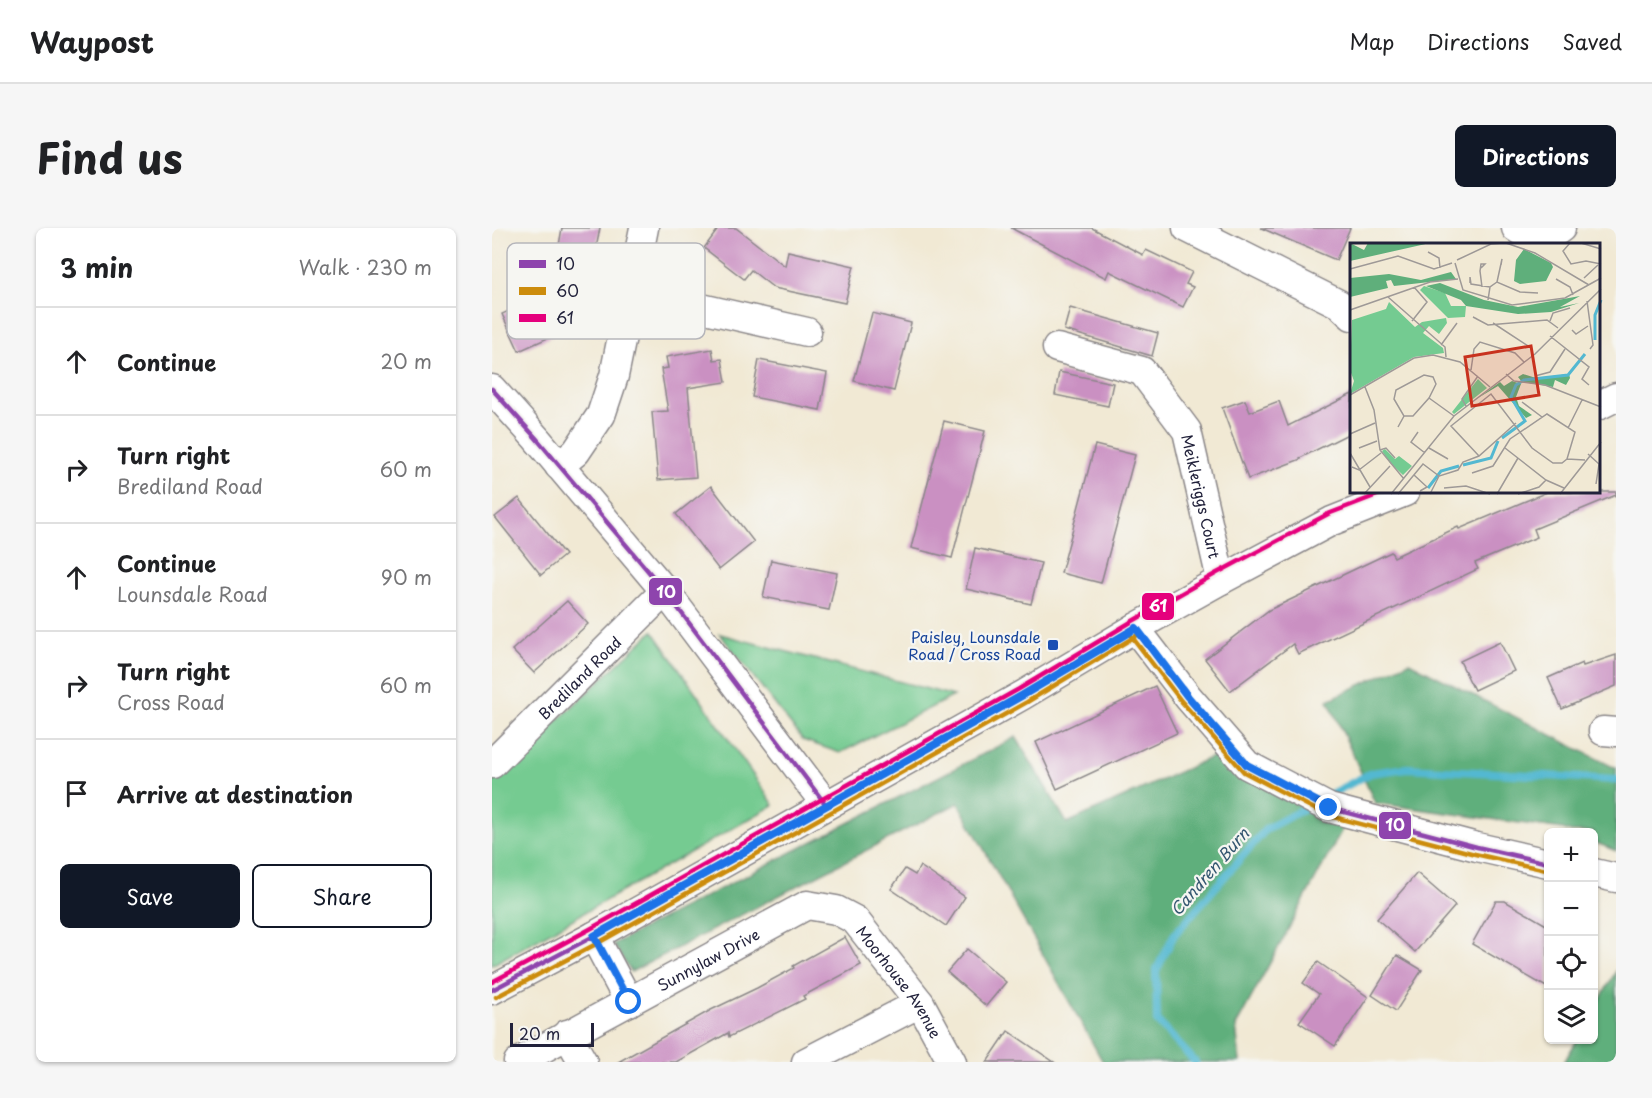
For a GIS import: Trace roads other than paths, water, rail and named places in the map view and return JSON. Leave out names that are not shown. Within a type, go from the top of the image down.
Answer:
[{"type":"street","points":[[641,243],[644,228]]},
{"type":"street","points":[[1187,228],[1339,304],[1350,314]]},
{"type":"street","points":[[1516,228],[1532,237],[1540,237],[1549,236],[1562,228]]},
{"type":"street","points":[[705,309],[807,332]]},
{"type":"street","points":[[559,466],[576,452],[601,415],[614,376],[622,339]]},
{"type":"street","name":"Meikleriggs Court","points":[[1057,348],[1142,371],[1186,431],[1221,579]]},
{"type":"street","points":[[492,389],[666,591],[826,805]]},
{"type":"street","points":[[1601,404],[1616,397]]},
{"type":"street","points":[[492,990],[594,936],[1023,695],[1221,579],[1332,521],[1400,494]]},
{"type":"street","name":"Brediland Road","points":[[492,764],[666,591]]},
{"type":"street","points":[[1136,628],[1188,697],[1247,765],[1329,808],[1544,862]]},
{"type":"street","points":[[1598,874],[1616,878]]},
{"type":"street","name":"Sunnylaw Drive","points":[[518,1062],[807,905],[836,910]]},
{"type":"street","name":"Moorhouse Avenue","points":[[836,910],[855,920],[920,1003],[952,1062]]},
{"type":"street","points":[[594,936],[629,1002]]},
{"type":"street","points":[[806,1062],[920,1003]]},
{"type":"street","points":[[567,1034],[584,1062]]},
{"type":"waterway","name":"Candren Burn","points":[[1323,798],[1371,773],[1407,768],[1616,780]]},
{"type":"waterway","name":"Candren Burn","points":[[1195,1062],[1157,1021],[1156,971],[1174,935],[1266,829],[1311,805]]},
{"type":"place","name":"Paisley, Lounsdale Road / Cross Road","points":[[1053,645]]}]
